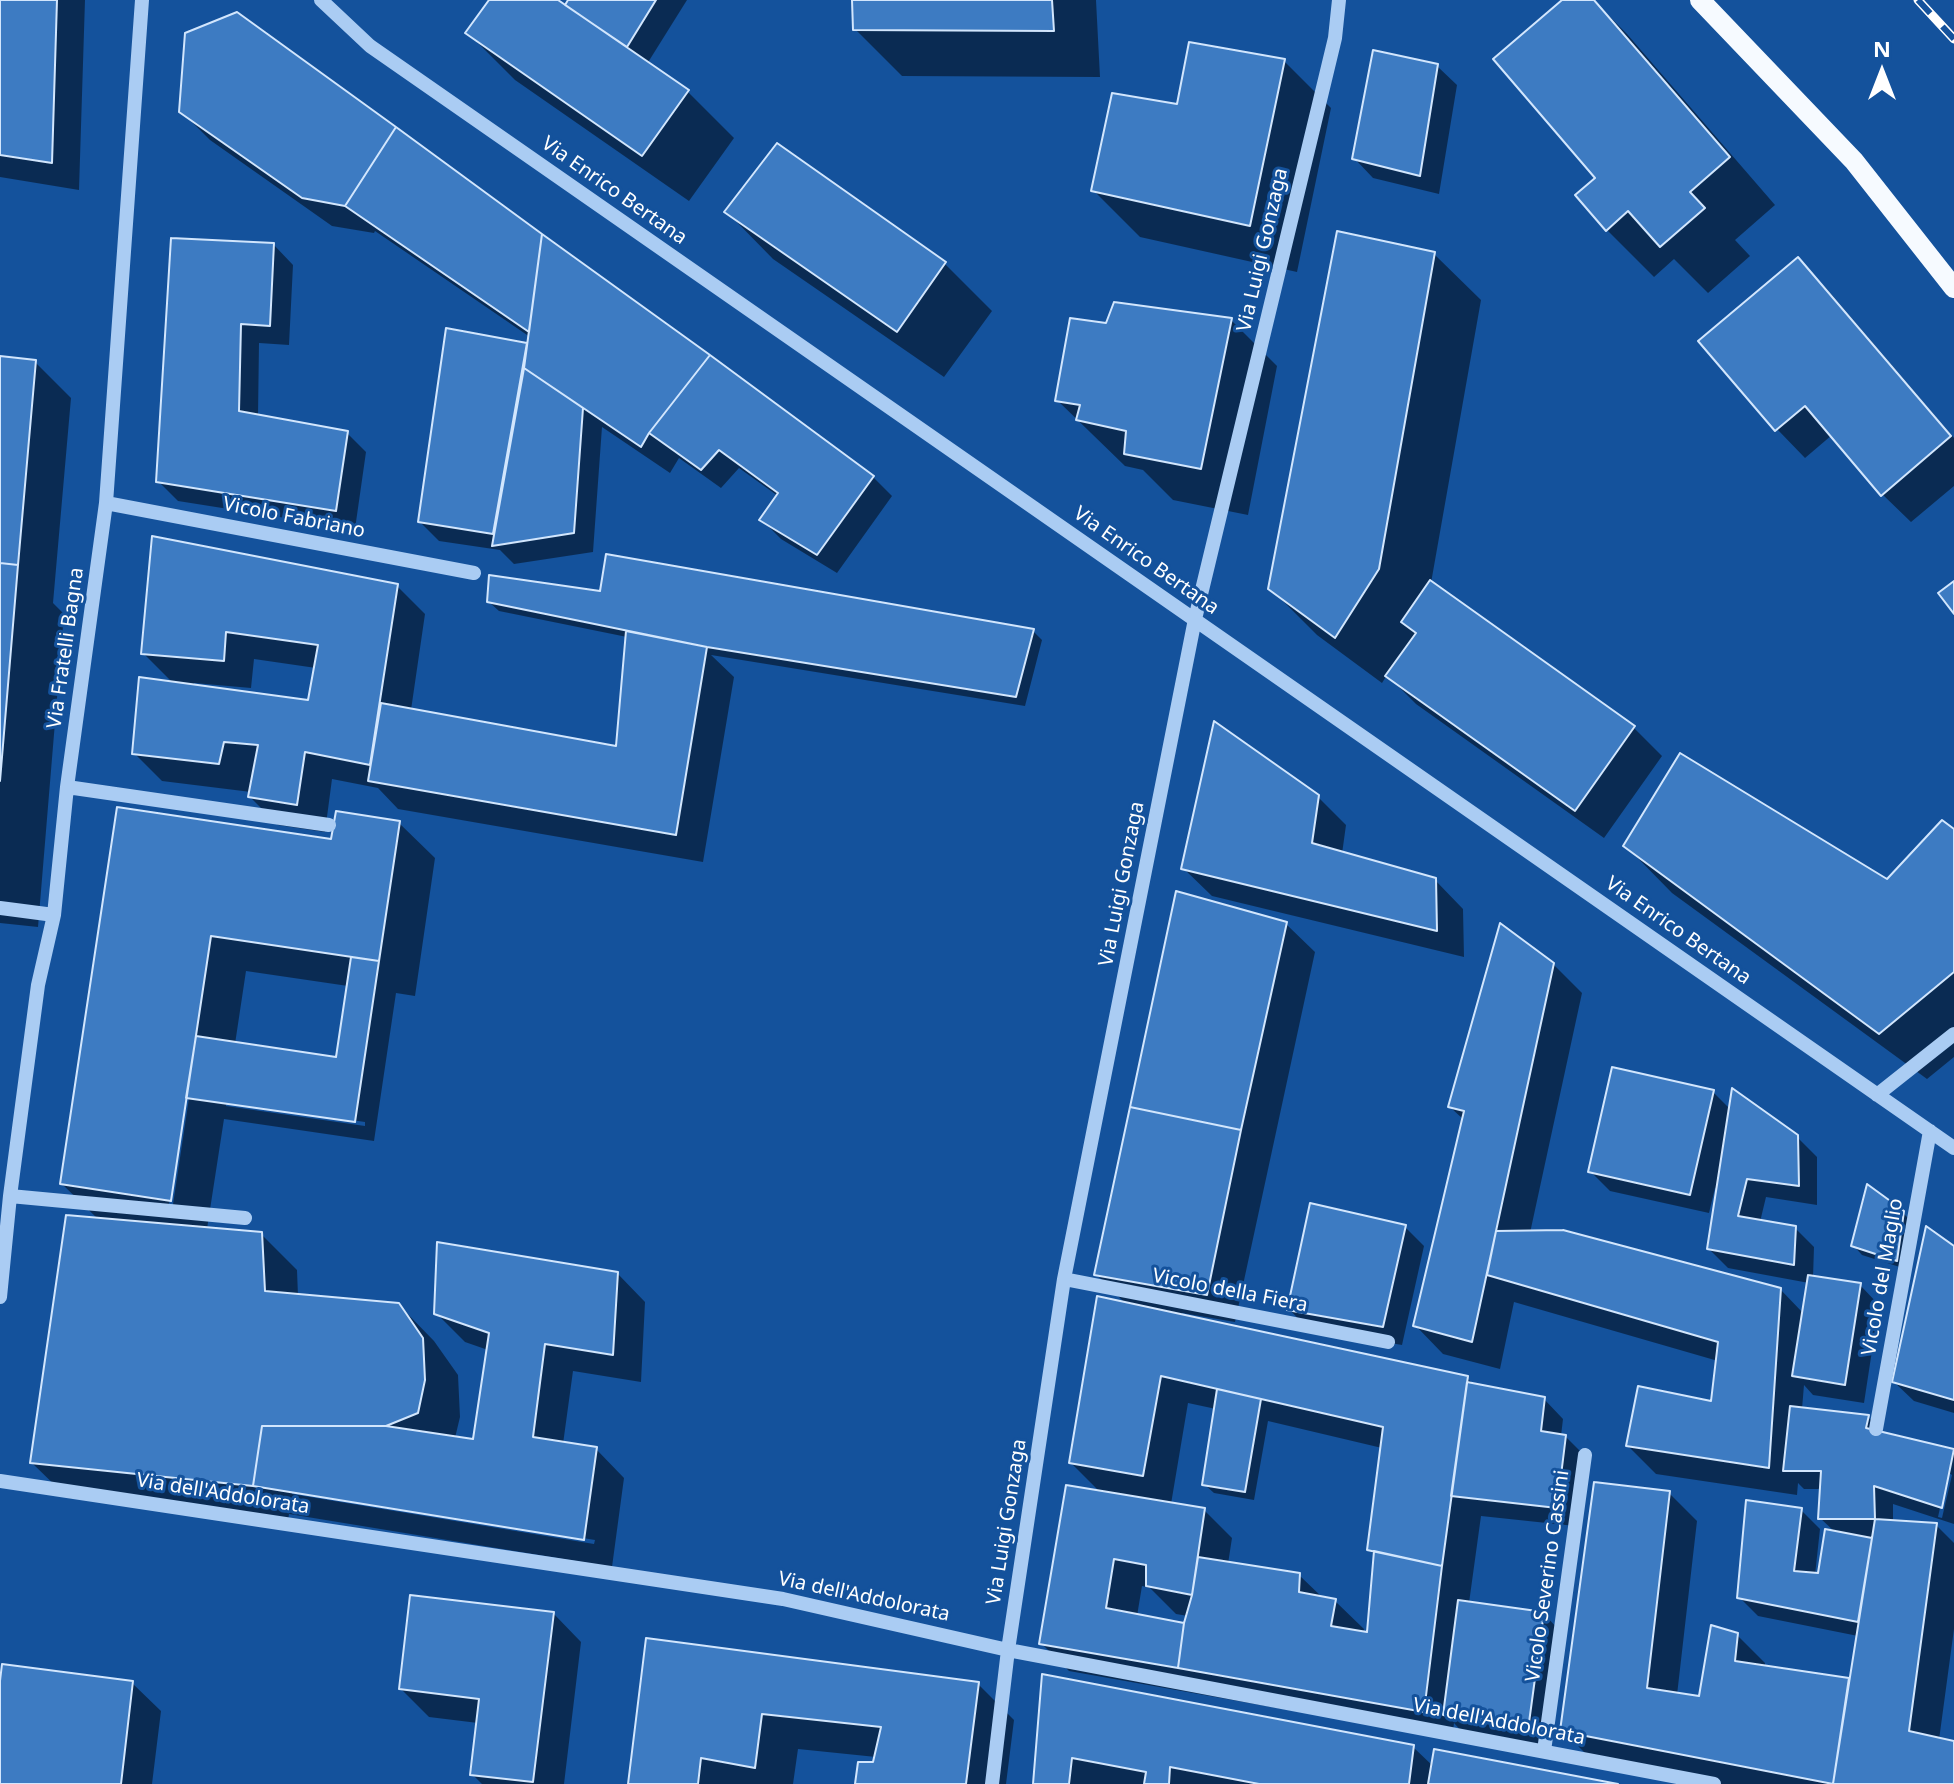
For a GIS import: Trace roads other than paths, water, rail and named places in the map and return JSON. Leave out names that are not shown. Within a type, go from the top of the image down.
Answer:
[{"type":"main road","points":[[1700,0],[1854,161],[1954,288]]},
{"type":"street","name":"Via Fratelli Bagna","points":[[0,1297],[38,985],[54,915],[67,787],[106,503],[142,0]]},
{"type":"street","name":"Via Enrico Bertana","points":[[321,0],[370,46],[1954,1148]]},
{"type":"street","name":"Via Luigi Gonzaga","points":[[992,1784],[1008,1650],[1064,1279],[1195,619],[1335,38],[1339,0]]},
{"type":"street","name":"Vicolo Fabriano","points":[[106,503],[474,573]]},
{"type":"street","points":[[67,787],[329,825]]},
{"type":"street","points":[[0,908],[54,915]]},
{"type":"street","points":[[1877,1095],[1954,1034]]},
{"type":"street","name":"Vicolo del Maglio","points":[[1876,1429],[1930,1131]]},
{"type":"street","points":[[10,1196],[245,1218]]},
{"type":"street","name":"Vicolo della Fiera","points":[[1064,1279],[1388,1342]]},
{"type":"street","name":"Vicolo Severino Cassini","points":[[1544,1751],[1585,1455]]},
{"type":"street","name":"Via dell'Addolorata","points":[[0,1481],[783,1599],[1008,1650],[1714,1784]]},
{"type":"railway","points":[[1918,0],[1954,39]]}]
